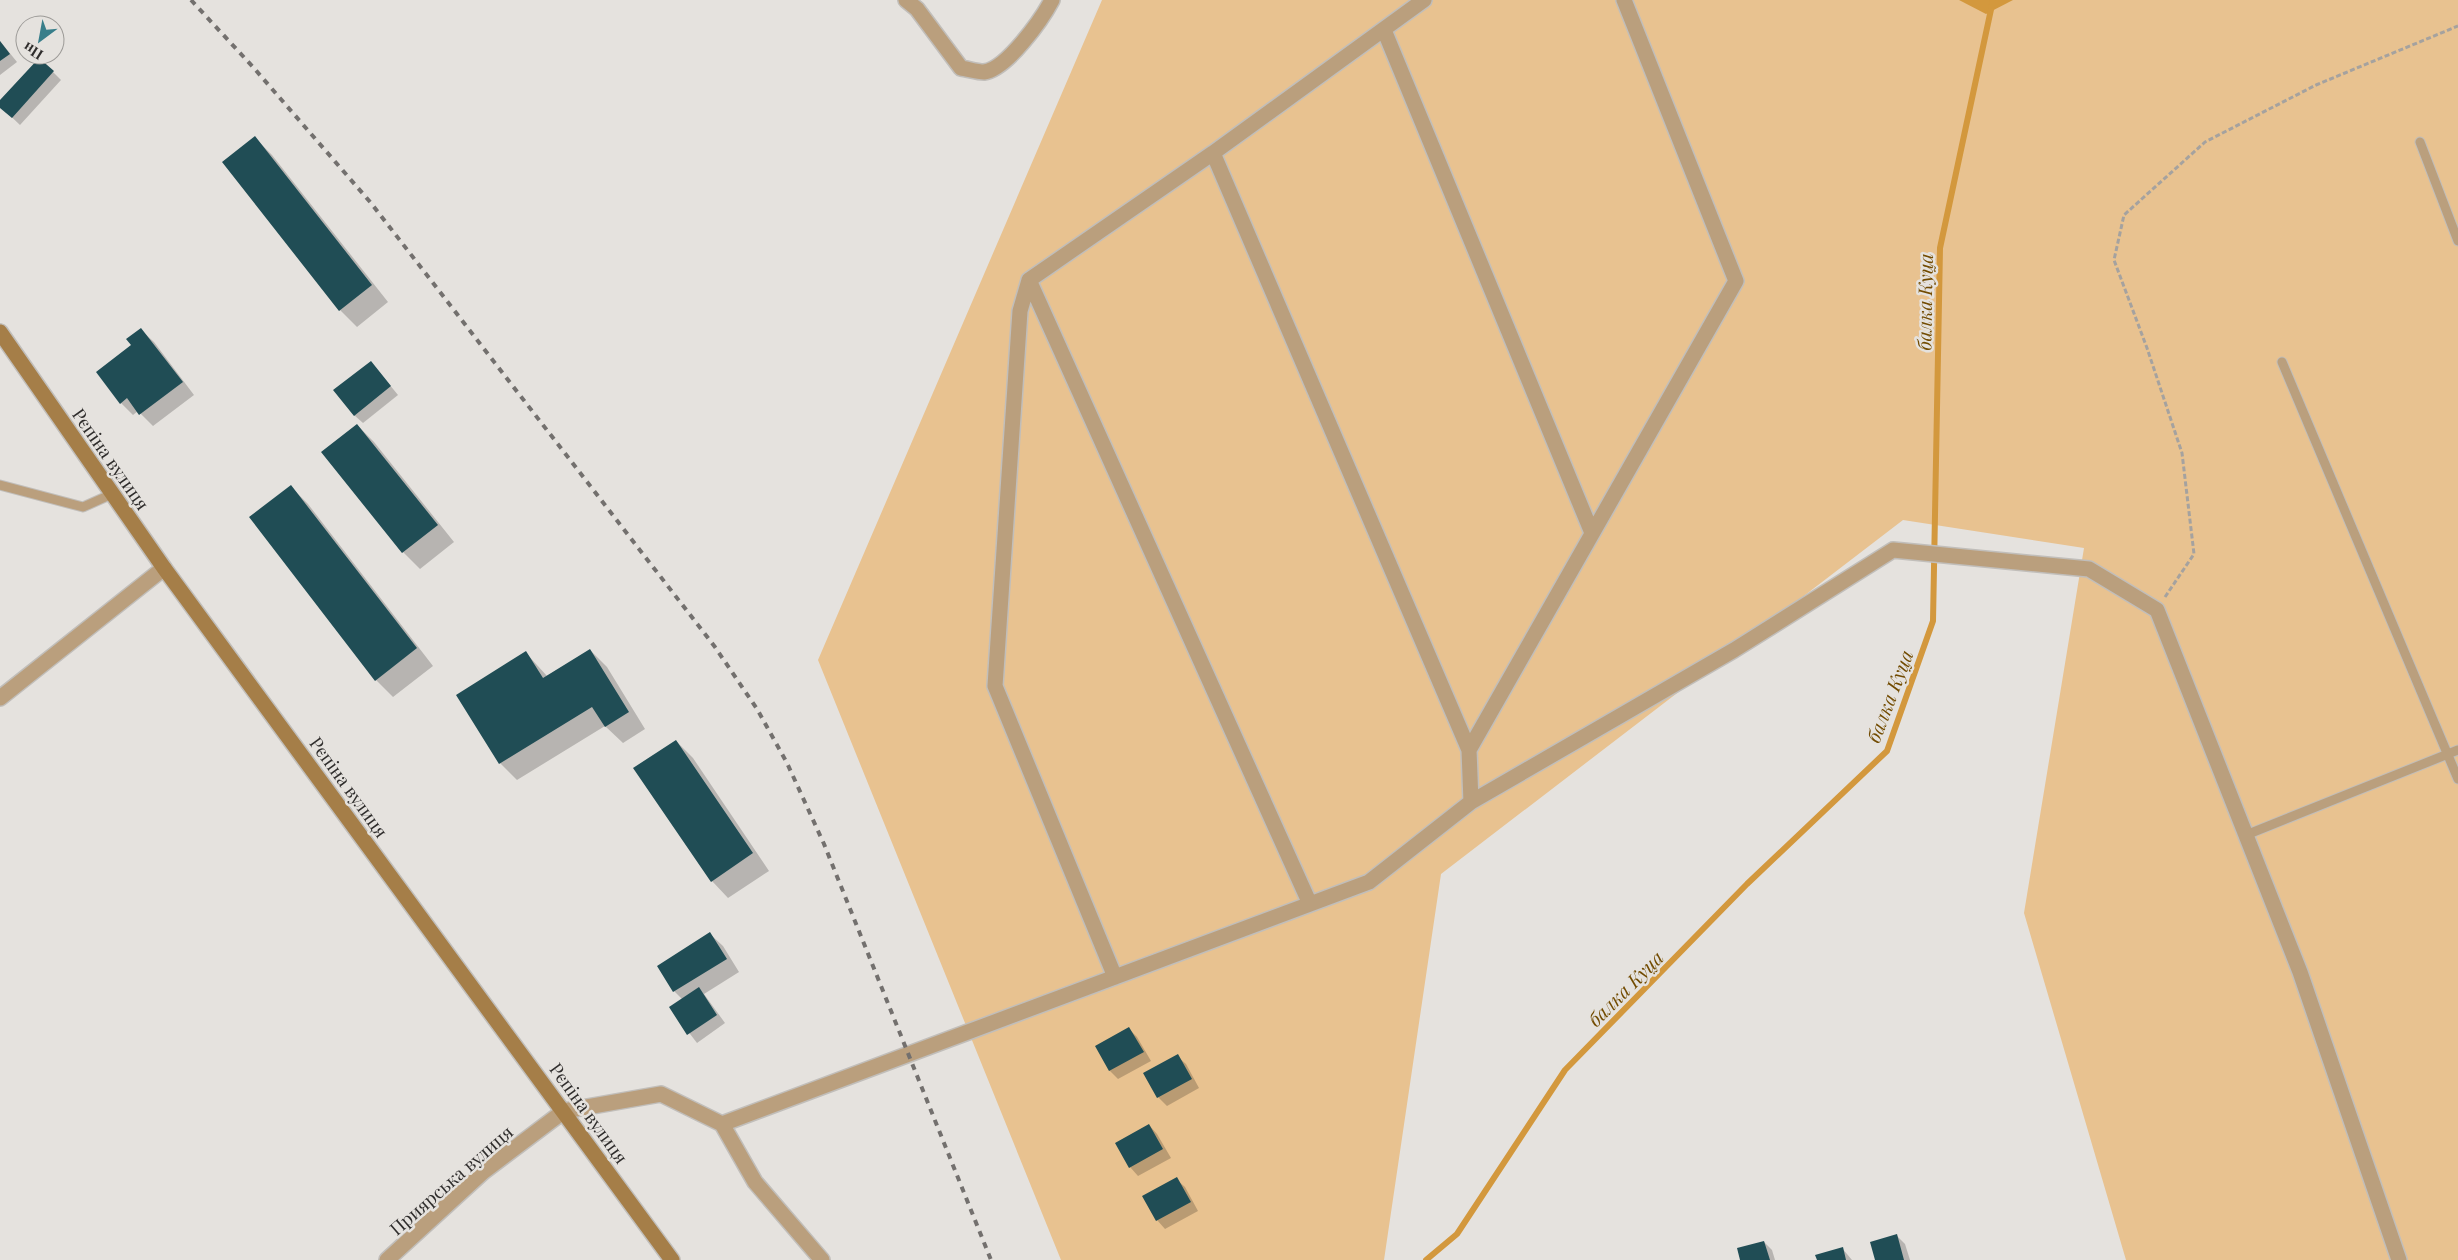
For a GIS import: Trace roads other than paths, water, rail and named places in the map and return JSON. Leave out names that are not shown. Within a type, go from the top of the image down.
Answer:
[{"type":"street","points":[[906,0],[917,9],[961,68],[985,72],[1008,58],[1042,20],[1052,0]]},
{"type":"street","points":[[1115,977],[995,686],[1020,311],[1029,280],[1213,154],[1424,0]]},
{"type":"street","points":[[1469,750],[1736,281],[1624,0]]},
{"type":"street","points":[[1384,30],[1592,533]]},
{"type":"street","points":[[1213,154],[1469,750],[1471,802]]},
{"type":"street","points":[[1029,280],[1310,904]]},
{"type":"street","name":"Рєпіна вулиця","points":[[0,332],[164,568],[672,1260]]},
{"type":"street","points":[[722,1124],[1369,882],[1471,802],[1734,650],[1893,550],[2089,569],[2157,610],[2300,972],[2399,1260]]},
{"type":"street","points":[[0,698],[164,568]]},
{"type":"street","points":[[564,1111],[661,1094],[722,1124],[755,1182],[822,1260]]},
{"type":"street","name":"Приярська вулиця","points":[[387,1260],[484,1172],[564,1111]]},
{"type":"lane","points":[[2420,142],[2458,241]]},
{"type":"lane","points":[[2282,362],[2458,779]]},
{"type":"lane","points":[[0,485],[83,507],[112,494]]},
{"type":"lane","points":[[2246,835],[2458,750]]},
{"type":"waterway","name":"балка Куца","points":[[1426,1260],[1457,1234],[1565,1070],[1747,884],[1887,751],[1933,621],[1940,248],[1993,0]]},
{"type":"railway","points":[[191,0],[253,67],[371,203],[715,647],[757,709],[787,763],[824,844],[991,1260]]}]
